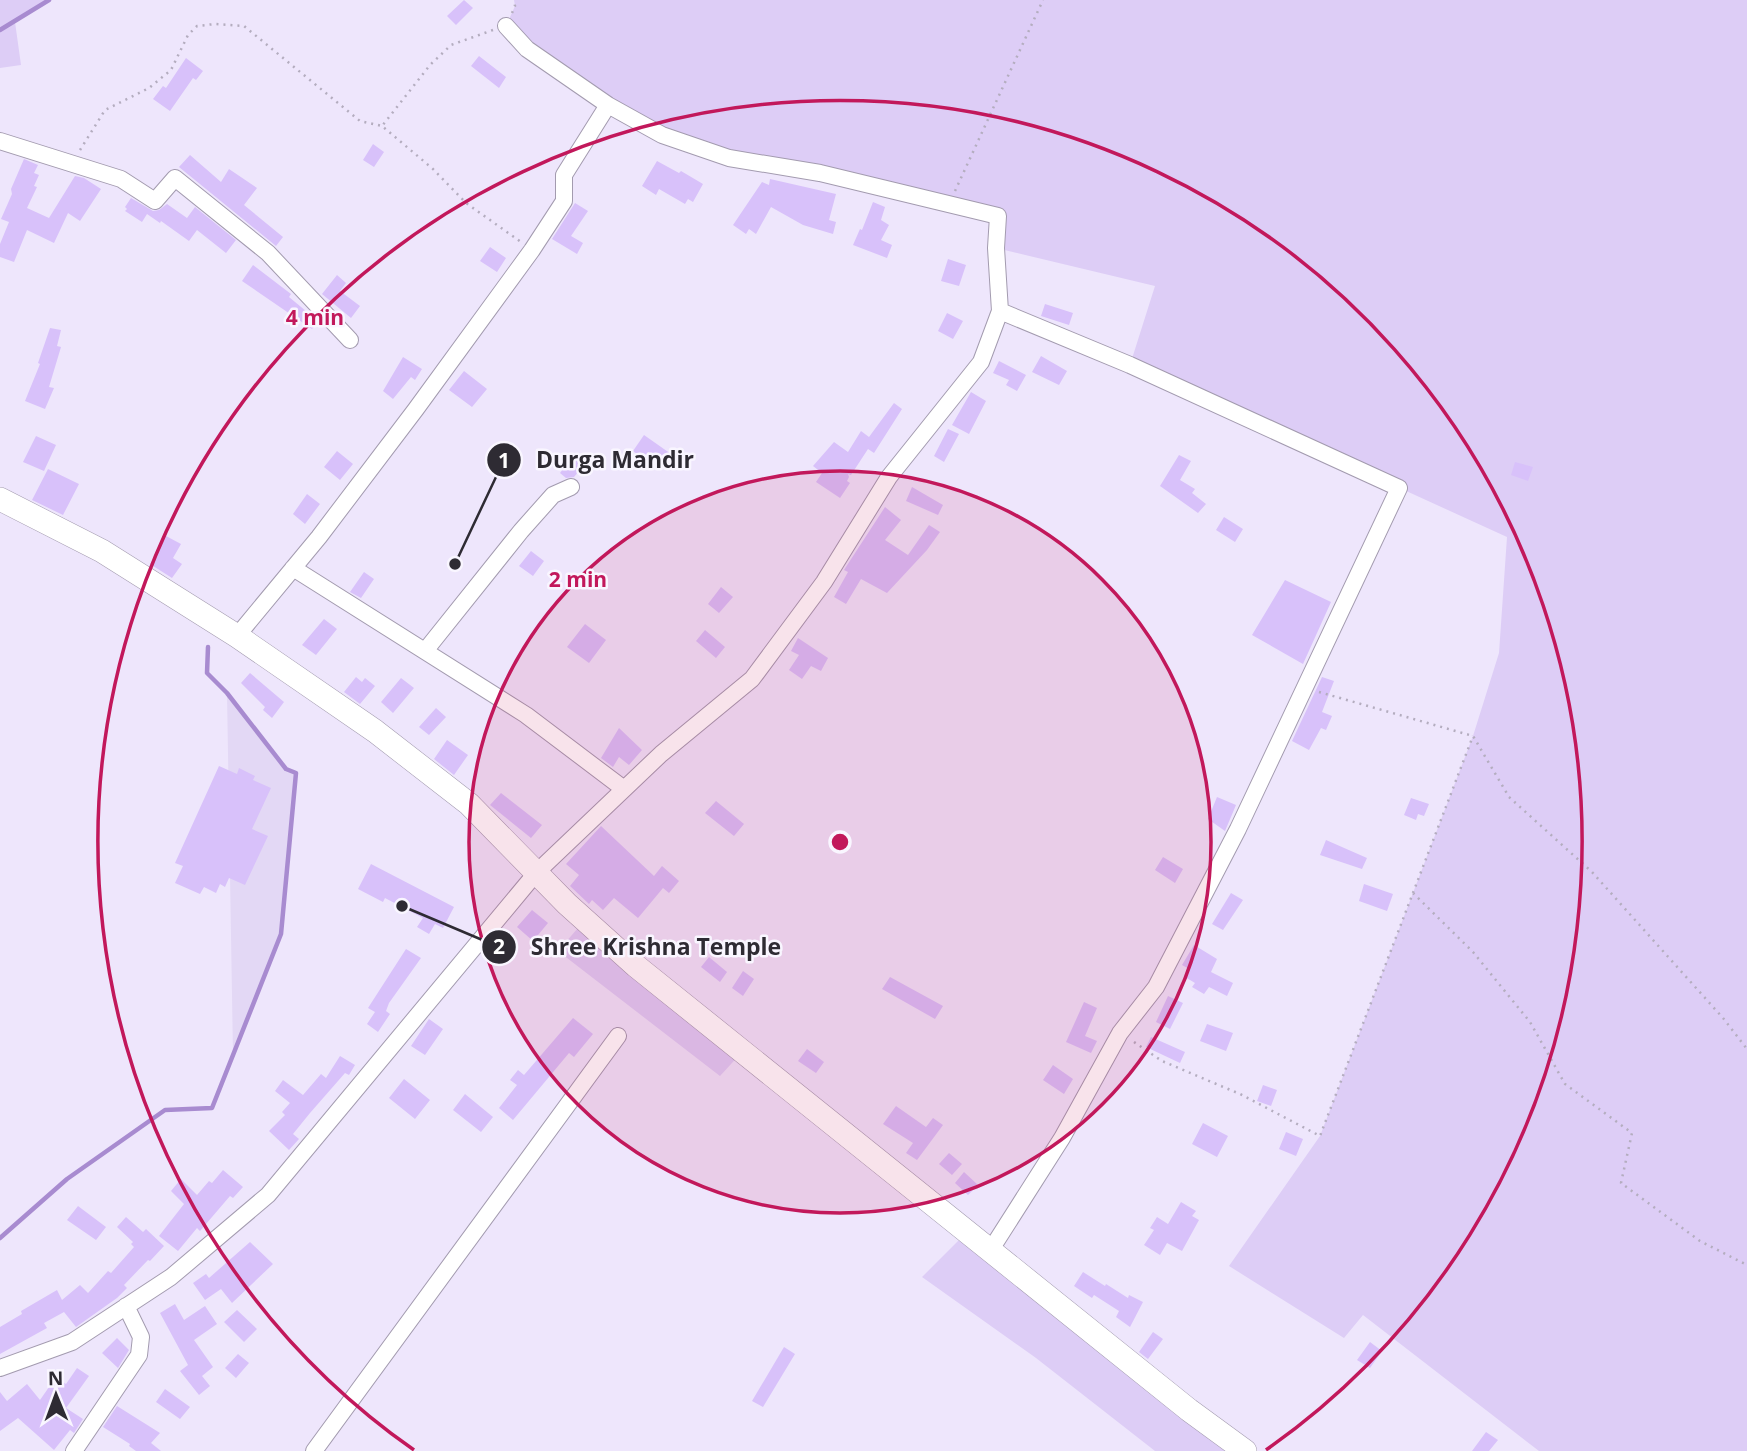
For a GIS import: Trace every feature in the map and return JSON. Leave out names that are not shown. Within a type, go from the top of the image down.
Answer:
[{"type":"main road","points":[[0,499],[102,551],[237,636],[375,731],[469,804],[567,904],[636,966],[1189,1410],[1245,1451]]},
{"type":"street","points":[[0,1368],[72,1342],[171,1277],[268,1195],[536,873],[661,754],[752,679],[824,582],[889,477],[981,362],[1000,312],[996,248],[998,216],[820,173],[729,158],[662,135],[608,105],[527,48],[506,26]]},
{"type":"street","points":[[237,636],[416,410],[532,250],[564,201],[564,175],[608,105]]},
{"type":"street","points":[[0,141],[121,179],[155,201],[175,178],[268,253],[349,340]]},
{"type":"street","points":[[990,1251],[1062,1138],[1120,1033],[1156,988],[1238,829],[1399,488],[1142,370],[1000,312]]},
{"type":"street","points":[[425,651],[553,495],[571,487]]},
{"type":"street","points":[[293,568],[526,715],[624,789]]},
{"type":"street","points":[[314,1451],[618,1036]]},
{"type":"street","points":[[74,1451],[139,1354],[141,1337],[126,1306]]},
{"type":"path","points":[[948,205],[1043,0]]},
{"type":"path","points":[[72,164],[106,110],[149,88],[171,70],[188,35],[197,26],[244,26],[360,121],[382,126],[433,169],[466,203],[532,250]]},
{"type":"path","points":[[382,126],[430,65],[451,45],[506,26]]},
{"type":"path","points":[[1305,688],[1473,736],[1509,797],[1592,872],[1747,1048]]},
{"type":"path","points":[[1120,1033],[1162,1061],[1240,1094],[1320,1136],[1473,736]]},
{"type":"path","points":[[1413,893],[1472,952],[1531,1022],[1565,1084],[1632,1133],[1621,1183],[1700,1241],[1747,1265]]},
{"type":"shaded area","points":[[0,0],[49,0],[15,22],[21,65],[0,68]]},
{"type":"shaded area","points":[[514,0],[1747,0],[1747,1451],[1539,1451],[1363,1315],[1344,1338],[1229,1266],[1320,1136],[1473,736],[1499,653],[1507,537],[1130,365],[1155,286],[996,248],[998,217],[662,135],[506,26],[515,6]]},
{"type":"shaded area","points":[[227,693],[286,769],[296,773],[281,934],[233,1055]]},
{"type":"shaded area","points":[[585,920],[743,1051],[720,1076],[558,951]]},
{"type":"shaded area","points":[[967,1232],[1245,1451],[1155,1451],[1036,1358],[922,1277]]},
{"type":"building","points":[[464,0],[473,8],[456,25],[447,16]]},
{"type":"building","points":[[479,56],[506,77],[499,88],[471,66]]},
{"type":"building","points":[[186,58],[203,71],[196,80],[193,78],[170,111],[153,99],[163,86],[166,88]]},
{"type":"building","points":[[373,144],[384,152],[374,167],[363,160]]},
{"type":"building","points":[[190,155],[221,182],[229,169],[257,188],[244,205],[283,237],[276,246],[179,167]]},
{"type":"building","points":[[24,159],[38,165],[34,173],[39,175],[34,186],[37,187],[27,208],[49,218],[75,176],[84,178],[101,189],[80,221],[68,213],[54,243],[27,230],[14,262],[0,257],[0,244],[9,222],[1,219]]},
{"type":"building","points":[[657,161],[703,184],[693,202],[688,199],[685,204],[659,189],[656,195],[642,186]]},
{"type":"building","points":[[770,179],[836,194],[829,220],[836,222],[833,234],[803,225],[771,207],[756,234],[749,229],[746,234],[733,225],[762,182],[769,185]]},
{"type":"building","points":[[131,198],[153,211],[167,204],[187,218],[195,207],[236,240],[226,253],[197,230],[189,241],[147,214],[142,222],[125,211]]},
{"type":"building","points":[[873,202],[885,207],[881,220],[889,225],[881,240],[892,245],[887,258],[853,245]]},
{"type":"building","points":[[575,203],[588,211],[571,236],[583,243],[577,254],[552,239]]},
{"type":"building","points":[[490,247],[506,258],[497,272],[480,261]]},
{"type":"building","points":[[948,259],[966,265],[959,286],[941,281]]},
{"type":"building","points":[[253,265],[291,294],[289,297],[318,321],[312,329],[242,281]]},
{"type":"building","points":[[337,275],[346,283],[340,291],[360,306],[351,318],[322,294]]},
{"type":"building","points":[[1045,304],[1073,313],[1069,325],[1041,316]]},
{"type":"building","points":[[947,313],[963,321],[953,339],[938,331]]},
{"type":"building","points":[[50,328],[61,330],[57,346],[61,347],[49,387],[54,388],[45,409],[25,401],[40,364],[38,363]]},
{"type":"building","points":[[1041,356],[1067,371],[1059,385],[1032,372]]},
{"type":"building","points":[[403,357],[422,369],[415,380],[411,377],[393,399],[383,391]]},
{"type":"building","points":[[999,361],[1026,375],[1017,391],[1006,385],[1009,380],[993,373]]},
{"type":"building","points":[[464,371],[487,389],[472,407],[449,390]]},
{"type":"building","points":[[971,392],[986,401],[969,434],[952,425]]},
{"type":"building","points":[[894,403],[902,409],[874,453],[868,449],[851,475],[848,474],[847,481],[850,483],[840,498],[816,482],[822,473],[813,466],[834,442],[848,452],[861,431],[869,437]]},
{"type":"building","points":[[948,429],[959,434],[944,462],[934,456]]},
{"type":"building","points":[[644,435],[681,461],[676,469],[648,452],[644,459],[633,451]]},
{"type":"building","points":[[36,436],[56,445],[44,471],[23,462]]},
{"type":"building","points":[[337,451],[353,464],[340,480],[324,467]]},
{"type":"building","points":[[1179,455],[1191,461],[1180,480],[1195,489],[1192,493],[1206,504],[1198,513],[1160,486]]},
{"type":"building","points":[[573,456],[584,465],[574,477],[566,478],[560,473]]},
{"type":"building","points":[[1515,462],[1533,467],[1528,481],[1511,475]]},
{"type":"building","points":[[48,469],[79,484],[63,515],[32,500]]},
{"type":"building","points":[[912,487],[943,505],[938,515],[906,501]]},
{"type":"building","points":[[307,494],[320,504],[305,524],[293,514]]},
{"type":"building","points":[[885,507],[901,520],[885,540],[908,555],[929,525],[940,532],[887,593],[861,579],[846,604],[834,597],[848,572],[844,570]]},
{"type":"building","points":[[1224,517],[1243,529],[1235,542],[1216,530]]},
{"type":"building","points":[[166,536],[181,544],[173,558],[182,564],[172,578],[150,564]]},
{"type":"building","points":[[531,551],[544,561],[533,576],[519,566]]},
{"type":"building","points":[[364,572],[374,579],[361,598],[350,592]]},
{"type":"building","points":[[1285,580],[1331,602],[1303,664],[1252,635]]},
{"type":"building","points":[[721,587],[733,597],[719,613],[708,604]]},
{"type":"building","points":[[324,619],[337,629],[316,655],[302,645]]},
{"type":"building","points":[[585,624],[606,640],[589,663],[567,647]]},
{"type":"building","points":[[705,630],[725,647],[716,658],[696,641]]},
{"type":"building","points":[[798,638],[828,658],[821,671],[811,666],[802,679],[789,670],[799,655],[791,651]]},
{"type":"building","points":[[250,673],[284,702],[272,718],[241,683]]},
{"type":"building","points":[[356,677],[362,682],[365,678],[375,686],[360,704],[344,692]]},
{"type":"building","points":[[1322,677],[1334,681],[1322,712],[1332,716],[1326,730],[1321,728],[1309,750],[1292,741]]},
{"type":"building","points":[[401,678],[414,688],[393,713],[381,702]]},
{"type":"building","points":[[436,708],[446,717],[429,735],[419,727]]},
{"type":"building","points":[[619,728],[642,750],[629,765],[619,757],[613,767],[601,758]]},
{"type":"building","points":[[447,740],[468,755],[454,775],[434,759]]},
{"type":"building","points":[[219,766],[237,774],[239,768],[255,776],[253,780],[271,788],[252,829],[268,836],[245,885],[229,878],[225,887],[220,884],[216,893],[204,887],[200,894],[175,883],[183,866],[175,863]]},
{"type":"building","points":[[501,793],[542,825],[531,838],[490,805]]},
{"type":"building","points":[[1217,797],[1236,805],[1225,831],[1208,819]]},
{"type":"building","points":[[1411,798],[1429,804],[1424,816],[1418,814],[1416,820],[1404,815]]},
{"type":"building","points":[[716,801],[744,824],[734,836],[705,813]]},
{"type":"building","points":[[601,826],[654,876],[662,866],[679,881],[669,893],[663,888],[638,918],[614,898],[603,910],[592,900],[589,904],[570,886],[579,875],[566,864]]},
{"type":"building","points":[[1326,840],[1367,858],[1362,869],[1320,855]]},
{"type":"building","points":[[1163,857],[1183,869],[1175,883],[1155,870]]},
{"type":"building","points":[[371,864],[454,907],[443,928],[435,924],[429,934],[417,927],[423,918],[385,898],[383,902],[358,889]]},
{"type":"building","points":[[1364,884],[1393,894],[1387,911],[1359,901]]},
{"type":"building","points":[[1231,893],[1243,900],[1223,930],[1212,924]]},
{"type":"building","points":[[532,910],[548,923],[533,941],[517,927]]},
{"type":"building","points":[[1194,945],[1217,959],[1211,972],[1233,983],[1227,996],[1209,987],[1204,994],[1192,987],[1195,983],[1185,977],[1189,969],[1182,965]]},
{"type":"building","points":[[406,949],[421,958],[389,1003],[386,1011],[390,1014],[378,1032],[367,1024],[375,1012],[368,1008]]},
{"type":"building","points":[[709,957],[727,972],[720,982],[701,967]]},
{"type":"building","points":[[743,971],[754,979],[743,996],[732,988]]},
{"type":"building","points":[[890,977],[943,1006],[935,1019],[882,989]]},
{"type":"building","points":[[1168,996],[1183,1003],[1170,1029],[1156,1022]]},
{"type":"building","points":[[1084,1002],[1097,1008],[1085,1036],[1097,1041],[1091,1053],[1066,1042]]},
{"type":"building","points":[[573,1018],[593,1034],[574,1057],[569,1053],[513,1120],[499,1108],[517,1085],[510,1080],[518,1070],[524,1075]]},
{"type":"building","points":[[429,1019],[443,1029],[425,1055],[411,1046]]},
{"type":"building","points":[[1207,1024],[1233,1033],[1226,1051],[1200,1041]]},
{"type":"building","points":[[1151,1037],[1185,1052],[1180,1063],[1146,1047]]},
{"type":"building","points":[[807,1049],[824,1062],[816,1073],[798,1061]]},
{"type":"building","points":[[340,1056],[355,1065],[349,1075],[345,1073],[293,1134],[299,1139],[289,1150],[269,1131],[285,1115],[282,1112],[290,1103],[275,1091],[283,1080],[303,1095],[321,1074],[326,1078]]},
{"type":"building","points":[[1053,1065],[1073,1079],[1064,1094],[1043,1080]]},
{"type":"building","points":[[404,1079],[430,1100],[415,1119],[389,1098]]},
{"type":"building","points":[[1263,1085],[1277,1090],[1271,1106],[1257,1101]]},
{"type":"building","points":[[465,1094],[493,1117],[481,1132],[453,1110]]},
{"type":"building","points":[[896,1106],[926,1127],[933,1118],[943,1125],[917,1160],[906,1153],[913,1143],[883,1124]]},
{"type":"building","points":[[1203,1123],[1228,1136],[1217,1157],[1192,1144]]},
{"type":"building","points":[[1286,1132],[1303,1139],[1296,1156],[1279,1149]]},
{"type":"building","points":[[949,1153],[962,1164],[952,1175],[939,1164]]},
{"type":"building","points":[[223,1170],[243,1187],[233,1198],[230,1196],[200,1231],[197,1228],[178,1251],[159,1236],[184,1204],[171,1191],[181,1179],[197,1195]]},
{"type":"building","points":[[964,1172],[978,1185],[968,1195],[955,1183]]},
{"type":"building","points":[[1181,1202],[1196,1211],[1192,1216],[1199,1220],[1182,1251],[1167,1243],[1160,1255],[1144,1245],[1154,1230],[1150,1228],[1157,1217],[1168,1224]]},
{"type":"building","points":[[78,1206],[106,1227],[96,1240],[67,1220]]},
{"type":"building","points":[[126,1217],[143,1232],[146,1229],[164,1246],[124,1285],[127,1288],[76,1327],[64,1312],[44,1323],[47,1328],[0,1354],[0,1327],[22,1314],[21,1311],[57,1290],[62,1300],[80,1285],[88,1293],[108,1271],[111,1273],[134,1247],[131,1244],[133,1242],[117,1227]]},
{"type":"building","points":[[250,1242],[273,1264],[232,1303],[221,1289],[205,1300],[193,1283],[206,1274],[209,1278]]},
{"type":"building","points":[[1083,1272],[1128,1298],[1129,1295],[1143,1302],[1130,1327],[1116,1317],[1119,1311],[1074,1286]]},
{"type":"building","points":[[175,1304],[184,1320],[205,1306],[217,1324],[194,1340],[213,1367],[202,1376],[210,1386],[199,1395],[180,1371],[188,1365],[160,1313]]},
{"type":"building","points":[[237,1310],[257,1329],[244,1342],[224,1322]]},
{"type":"building","points":[[1153,1332],[1163,1339],[1148,1359],[1139,1352]]},
{"type":"building","points":[[117,1338],[129,1350],[118,1368],[102,1353]]},
{"type":"building","points":[[1370,1342],[1382,1351],[1370,1368],[1357,1360]]},
{"type":"building","points":[[784,1347],[795,1354],[763,1407],[752,1401]]},
{"type":"building","points":[[238,1354],[249,1363],[236,1378],[225,1368]]},
{"type":"building","points":[[77,1368],[89,1376],[66,1408],[83,1419],[74,1433],[70,1430],[54,1450],[18,1418],[0,1431],[0,1392],[7,1401],[27,1384],[40,1400],[56,1377],[66,1384]]},
{"type":"building","points":[[165,1389],[190,1407],[180,1419],[156,1402]]},
{"type":"building","points":[[117,1406],[160,1433],[151,1443],[161,1451],[136,1451],[130,1444],[103,1427]]},
{"type":"building","points":[[1486,1432],[1498,1440],[1489,1451],[1472,1451]]},
{"type":"waterway","points":[[0,30],[49,0]]},
{"type":"waterway","points":[[0,1238],[67,1179],[165,1110],[212,1108],[281,934],[296,773],[286,769],[227,693],[207,673],[208,647]]},
{"type":"place","name":"Durga Mandir","points":[[455,564]]},
{"type":"place","name":"Shree Krishna Temple","points":[[402,906]]}]
